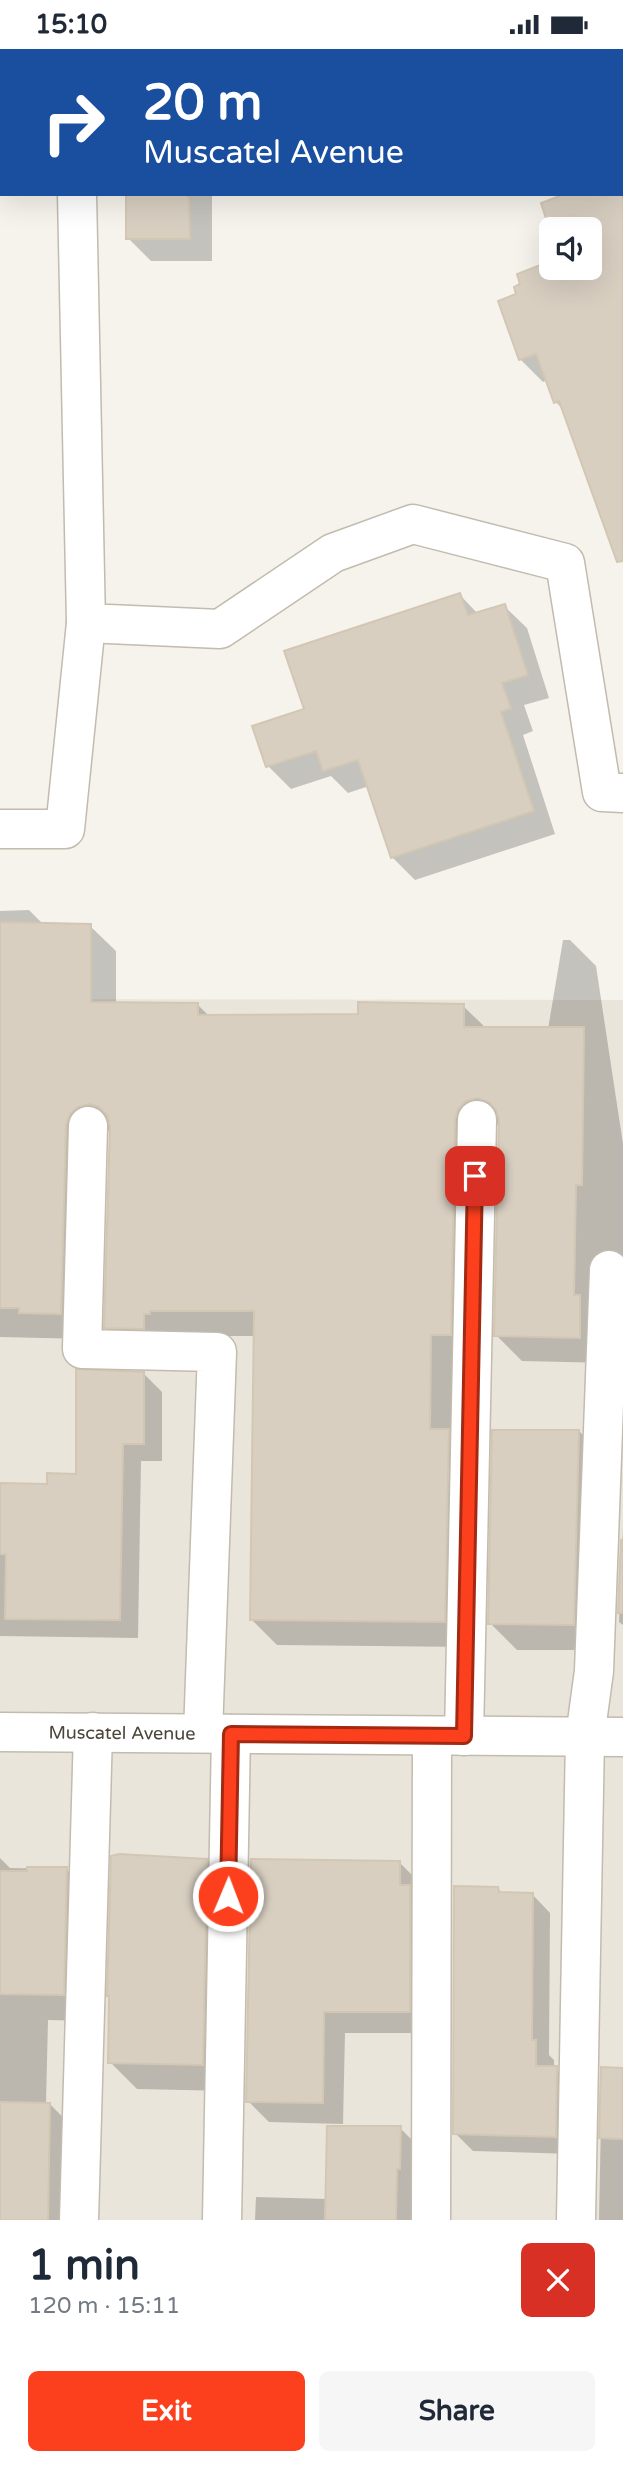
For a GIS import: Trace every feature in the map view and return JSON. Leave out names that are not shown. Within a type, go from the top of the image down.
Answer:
[{"type":"street","points":[[0,829],[65,829],[86,623],[77,196]]},
{"type":"street","points":[[86,623],[220,629],[332,553],[413,524],[565,563],[602,792],[623,793]]},
{"type":"street","points":[[431,2220],[448,1736],[477,1121]]},
{"type":"street","points":[[88,1126],[82,1349],[217,1352],[217,1734],[222,2220]]},
{"type":"street","points":[[576,2220],[585,1737],[594,1671],[609,1271]]},
{"type":"street","name":"Muscatel Avenue","points":[[0,1732],[623,1737]]},
{"type":"street","points":[[79,2220],[93,1732]]},
{"type":"shaded area","points":[[0,999],[623,1000],[623,2220],[0,2220]]},
{"type":"building","points":[[126,196],[189,197],[190,239],[126,239]]},
{"type":"building","points":[[560,196],[623,196],[623,561],[617,562],[559,401],[554,403],[536,354],[519,360],[498,301],[516,294],[514,287],[520,284],[517,274],[539,266],[539,280],[602,280],[602,217],[546,217],[541,203]]},
{"type":"building","points":[[460,593],[468,615],[505,604],[528,675],[502,683],[511,708],[501,712],[534,811],[391,858],[358,760],[323,771],[316,751],[266,767],[252,726],[304,709],[284,651]]},
{"type":"building","points":[[0,922],[91,924],[91,1002],[198,1003],[198,1015],[358,1014],[358,1002],[464,1004],[464,1027],[584,1027],[582,1185],[576,1185],[574,1295],[580,1295],[580,1338],[494,1336],[499,1120],[496,1110],[489,1102],[478,1098],[466,1101],[458,1109],[455,1119],[451,1335],[431,1335],[430,1429],[449,1429],[445,1622],[250,1620],[254,1311],[150,1311],[150,1314],[144,1314],[144,1329],[104,1328],[110,1127],[107,1115],[99,1107],[89,1104],[78,1107],[70,1114],[66,1125],[61,1314],[19,1313],[19,1308],[0,1308]]},
{"type":"building","points":[[76,1369],[144,1372],[144,1444],[123,1444],[120,1620],[5,1619],[6,1554],[0,1554],[0,1483],[47,1484],[47,1473],[76,1474]]},
{"type":"building","points":[[492,1430],[579,1430],[574,1625],[488,1624]]},
{"type":"building","points":[[621,1540],[623,1613],[618,1613]]},
{"type":"building","points":[[119,1854],[207,1859],[203,2065],[108,2063],[111,1856]]},
{"type":"building","points":[[251,1859],[400,1861],[400,1885],[410,1885],[410,2012],[324,2012],[323,2103],[246,2102]]},
{"type":"building","points":[[27,1867],[67,1867],[64,1995],[0,1994],[0,1871],[27,1871]]},
{"type":"building","points":[[454,1886],[498,1887],[499,1892],[533,1893],[532,2040],[536,2040],[536,2066],[557,2066],[556,2137],[453,2134]]},
{"type":"building","points":[[601,2067],[623,2068],[623,2139],[599,2138]]},
{"type":"building","points":[[0,2102],[50,2103],[48,2220],[0,2220]]},
{"type":"building","points":[[327,2126],[401,2126],[396,2220],[325,2220]]},
{"type":"route","points":[[228,1896],[231,1734],[464,1736],[475,1176]]}]
